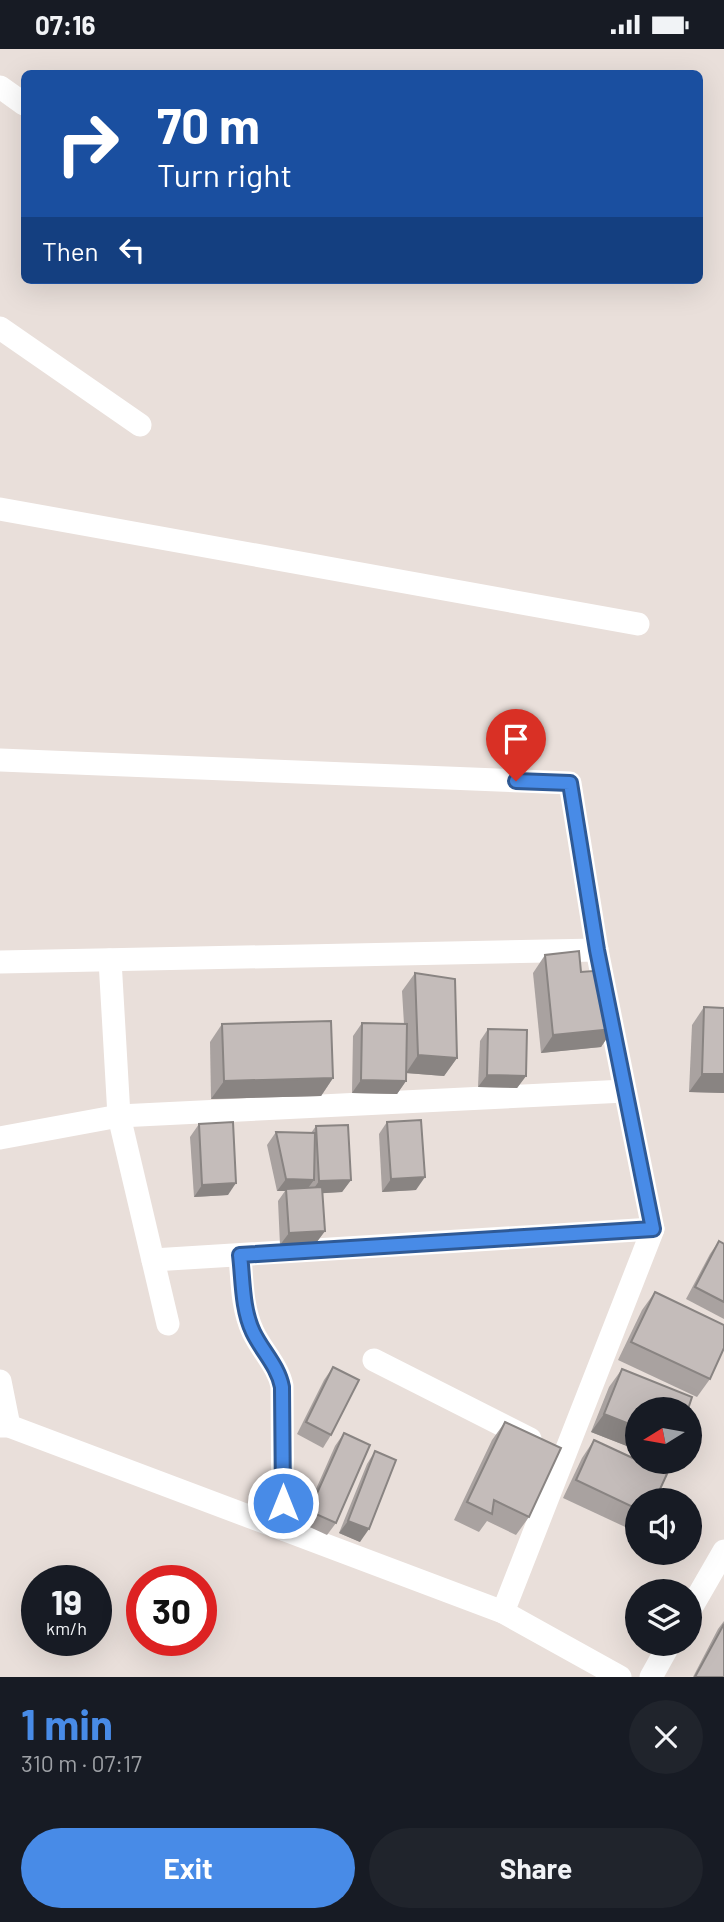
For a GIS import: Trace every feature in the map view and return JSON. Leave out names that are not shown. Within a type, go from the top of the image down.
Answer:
[{"type":"street","points":[[0,87],[21,102]]},
{"type":"street","points":[[0,328],[140,425]]},
{"type":"street","points":[[0,509],[638,624]]},
{"type":"street","points":[[0,760],[570,783],[597,950],[653,1229],[503,1612]]},
{"type":"street","points":[[0,962],[597,950]]},
{"type":"street","points":[[110,960],[119,1115],[168,1324]]},
{"type":"street","points":[[0,1138],[119,1115],[625,1091]]},
{"type":"street","points":[[153,1260],[653,1229]]},
{"type":"street","points":[[240,1255],[247,1315],[253,1332],[280,1375],[282,1387],[283,1529]]},
{"type":"street","points":[[374,1360],[564,1456]]},
{"type":"street","points":[[0,1381],[5,1426],[503,1612],[620,1677]]},
{"type":"street","points":[[702,1590],[724,1551]]},
{"type":"street","points":[[651,1677],[663,1656]]},
{"type":"building","points":[[579,951],[581,972],[607,970],[613,1029],[553,1035],[545,955]]},
{"type":"building","points":[[415,973],[455,979],[457,1058],[418,1055]]},
{"type":"building","points":[[704,1007],[724,1008],[724,1074],[702,1074]]},
{"type":"building","points":[[331,1021],[333,1078],[224,1081],[222,1024]]},
{"type":"building","points":[[362,1023],[407,1024],[406,1081],[361,1080]]},
{"type":"building","points":[[488,1029],[527,1030],[526,1076],[487,1075]]},
{"type":"building","points":[[421,1120],[425,1177],[391,1179],[387,1122]]},
{"type":"building","points":[[233,1122],[236,1183],[202,1185],[199,1124]]},
{"type":"building","points":[[348,1125],[351,1180],[319,1181],[316,1126]]},
{"type":"building","points":[[276,1132],[315,1133],[314,1180],[286,1179]]},
{"type":"building","points":[[322,1187],[325,1231],[289,1233],[286,1189]]},
{"type":"building","points":[[719,1241],[724,1244],[724,1302],[695,1287]]},
{"type":"building","points":[[655,1292],[724,1325],[724,1348],[710,1379],[631,1342]]},
{"type":"building","points":[[333,1367],[359,1380],[331,1435],[306,1422]]},
{"type":"building","points":[[622,1369],[692,1397],[625,1397],[625,1422],[604,1414]]},
{"type":"building","points":[[505,1422],[561,1448],[529,1517],[494,1500],[492,1514],[467,1502]]},
{"type":"building","points":[[344,1433],[370,1445],[336,1523],[309,1511]]},
{"type":"building","points":[[594,1440],[625,1454],[625,1474],[667,1474],[661,1488],[625,1488],[625,1503],[576,1480]]},
{"type":"building","points":[[375,1451],[396,1460],[369,1529],[348,1521]]},
{"type":"building","points":[[724,1624],[724,1677],[695,1677]]},
{"type":"route","points":[[283,1503],[283,1399],[280,1375],[253,1332],[247,1315],[240,1255],[653,1229],[597,950],[570,783],[516,781]]}]
